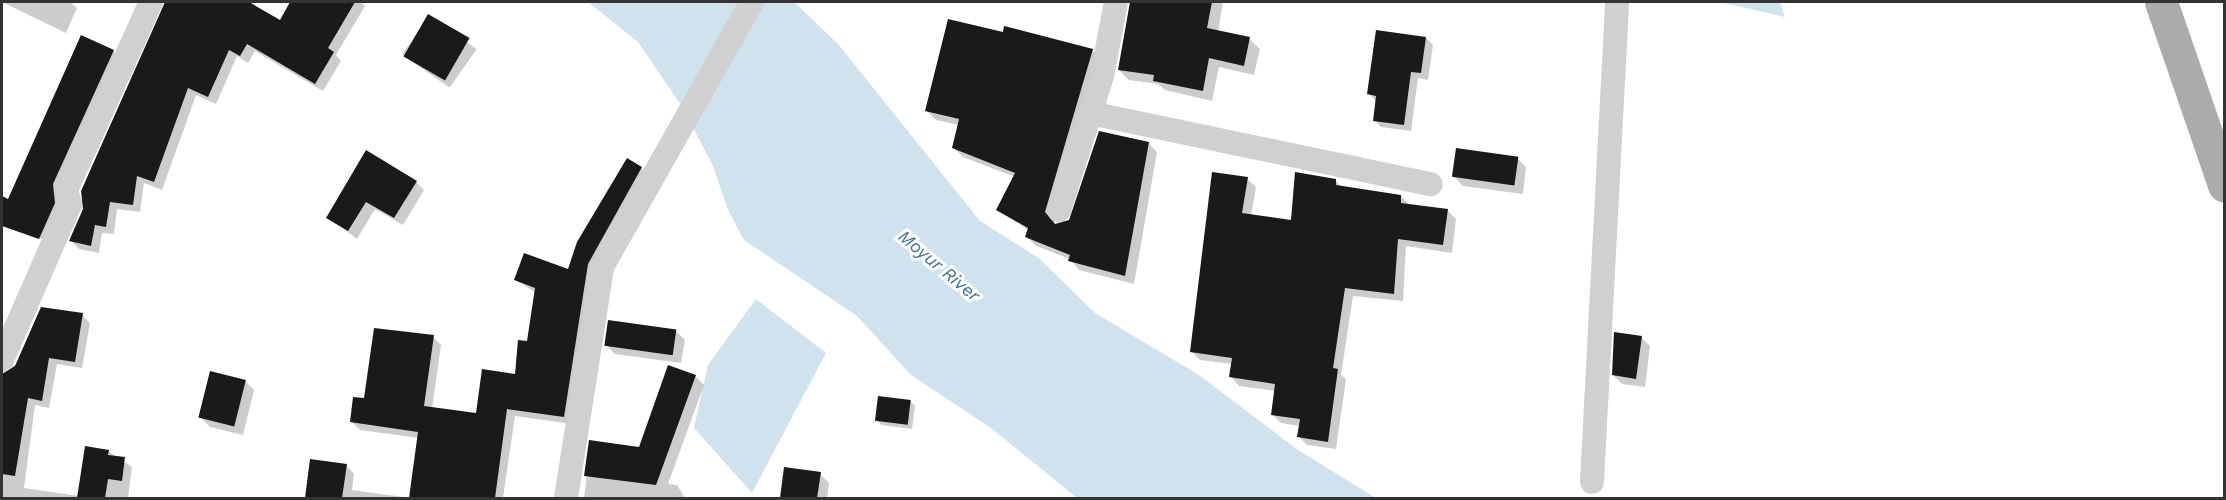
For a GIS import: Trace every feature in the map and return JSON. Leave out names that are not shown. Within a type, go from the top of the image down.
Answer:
[{"type":"main road","points":[[2161,2],[2224,185]]},
{"type":"street","points":[[2,360],[70,204],[66,190],[151,2]]},
{"type":"street","points":[[566,498],[602,267],[752,2]]},
{"type":"street","points":[[1059,210],[1102,76],[1116,2]]},
{"type":"street","points":[[1592,483],[1617,2]]},
{"type":"street","points":[[1090,113],[1431,184]]},
{"type":"water","name":"Moyur River","points":[[588,2],[794,2],[838,44],[980,221],[1040,259],[1095,313],[1199,375],[1298,450],[1376,498],[1077,498],[991,428],[911,375],[857,316],[744,240],[728,210],[713,166],[681,105],[638,42]]},
{"type":"water","points":[[1719,2],[1780,2],[1785,17]]},
{"type":"water","points":[[756,299],[826,353],[752,493],[694,428],[708,365]]},
{"type":"building","points":[[165,2],[249,2],[280,20],[290,2],[355,2],[328,48],[334,52],[315,84],[247,44],[240,56],[229,50],[208,97],[188,88],[154,182],[137,176],[133,205],[110,202],[106,227],[95,225],[91,246],[69,241],[83,209],[81,191]]},
{"type":"building","points":[[1130,2],[1212,2],[1207,28],[1250,37],[1244,66],[1209,58],[1203,91],[1153,81],[1154,75],[1118,70]]},
{"type":"building","points":[[428,14],[470,38],[445,80],[404,56]]},
{"type":"building","points":[[948,19],[1003,32],[1004,26],[1093,49],[1045,212],[1055,224],[1069,220],[1099,131],[1149,142],[1125,276],[1068,261],[1070,255],[1025,237],[1028,228],[996,210],[1015,173],[952,148],[959,119],[925,111]]},
{"type":"building","points":[[1376,30],[1426,37],[1421,73],[1411,72],[1404,125],[1373,121],[1376,96],[1367,94]]},
{"type":"building","points":[[81,35],[114,50],[53,184],[55,203],[39,239],[2,226],[2,196],[8,199]]},
{"type":"building","points":[[1456,148],[1518,157],[1514,185],[1452,177]]},
{"type":"building","points":[[366,150],[417,181],[394,218],[366,202],[348,231],[326,218]]},
{"type":"building","points":[[627,158],[642,167],[588,264],[564,417],[507,409],[495,498],[409,498],[418,432],[350,422],[353,397],[364,398],[374,328],[434,335],[424,406],[476,413],[482,369],[515,374],[518,340],[527,341],[535,288],[514,280],[524,253],[568,269],[577,242]]},
{"type":"building","points":[[1212,172],[1248,177],[1242,213],[1291,220],[1295,172],[1336,179],[1336,185],[1401,195],[1401,203],[1448,209],[1443,245],[1398,239],[1394,294],[1345,288],[1333,368],[1338,369],[1328,442],[1297,437],[1300,419],[1271,415],[1275,384],[1229,377],[1232,358],[1190,352]]},
{"type":"building","points":[[41,307],[83,313],[75,362],[49,358],[42,401],[28,398],[15,476],[2,474],[2,374],[15,366]]},
{"type":"building","points":[[608,320],[676,330],[673,355],[604,346]]},
{"type":"building","points":[[1614,332],[1642,336],[1636,379],[1612,375]]},
{"type":"building","points":[[668,365],[696,375],[656,485],[584,476],[589,440],[639,447]]},
{"type":"building","points":[[210,371],[246,380],[234,427],[198,418]]},
{"type":"building","points":[[878,396],[911,400],[908,425],[875,421]]},
{"type":"building","points":[[85,446],[109,450],[108,455],[125,457],[122,481],[108,479],[105,498],[77,498]]},
{"type":"building","points":[[310,459],[347,464],[342,498],[305,498]]},
{"type":"building","points":[[784,467],[821,472],[817,498],[780,498]]}]
